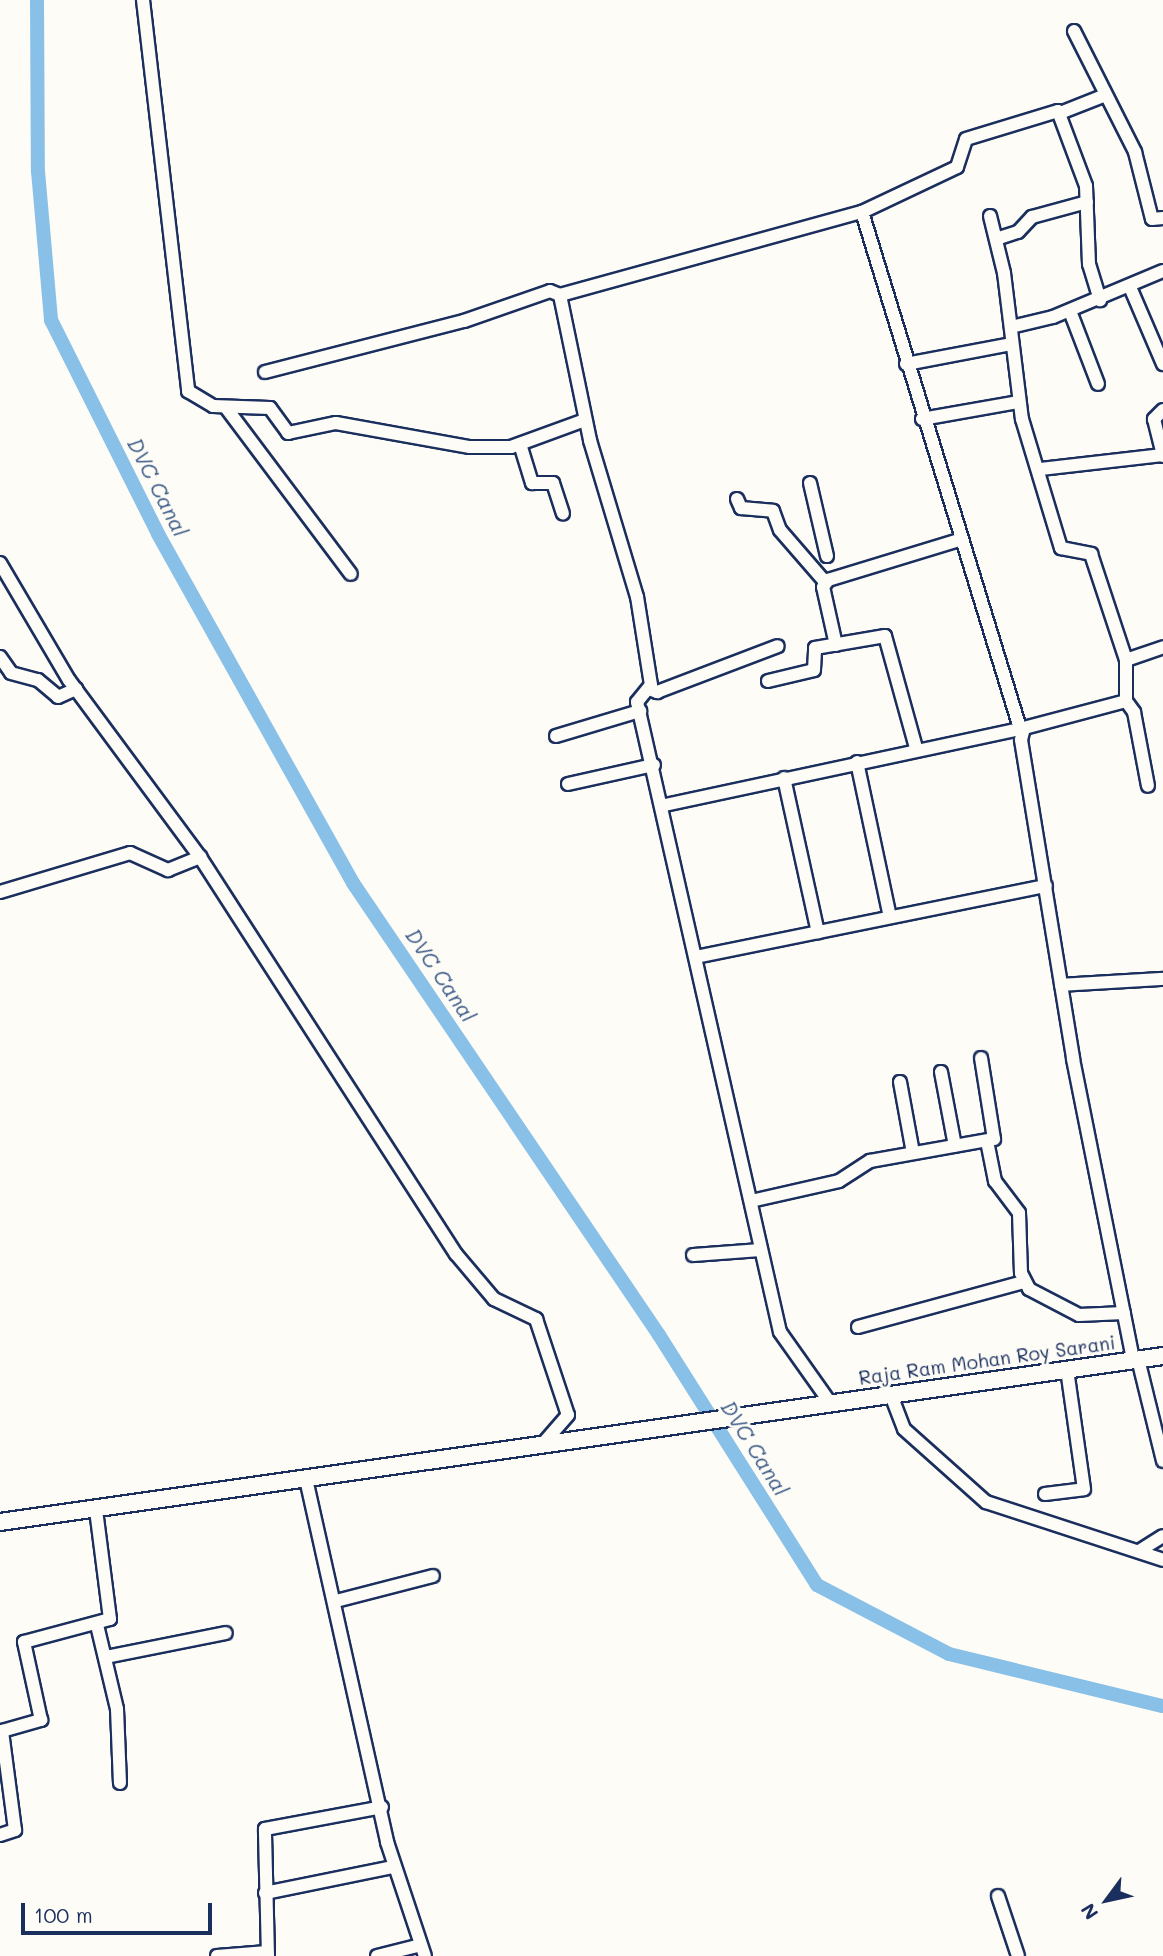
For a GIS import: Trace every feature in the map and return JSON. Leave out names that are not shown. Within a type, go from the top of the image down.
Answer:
[{"type":"street","points":[[143,0],[183,382],[202,401],[227,409],[270,408],[288,433],[337,423],[470,447],[520,444],[585,419]]},
{"type":"street","points":[[1074,31],[1103,96],[1135,152],[1152,219],[1163,218]]},
{"type":"street","points":[[265,372],[464,321],[550,291],[559,295],[862,212],[957,167],[966,139],[1060,113],[1103,96]]},
{"type":"street","points":[[1060,113],[1087,202],[1089,264],[1100,300]]},
{"type":"street","points":[[996,239],[1018,232],[1032,217],[1087,202]]},
{"type":"street","points":[[862,212],[959,540],[1005,664],[1022,728],[1021,740],[1061,985],[1124,1314],[1163,1461]]},
{"type":"street","points":[[990,216],[1011,327],[1018,402],[1040,469],[1061,548],[1091,554],[1126,660],[1126,701],[1135,712],[1148,786]]},
{"type":"street","points":[[1011,327],[1100,300],[1163,271]]},
{"type":"street","points":[[1130,287],[1163,364]]},
{"type":"street","points":[[559,295],[585,419],[637,597],[649,689]]},
{"type":"street","points":[[1070,311],[1098,384]]},
{"type":"street","points":[[906,364],[1012,344]]},
{"type":"street","points":[[922,419],[1018,402]]},
{"type":"street","points":[[227,409],[351,574]]},
{"type":"street","points":[[1040,469],[1163,456],[1154,419],[1163,410]]},
{"type":"street","points":[[520,444],[533,484],[553,483],[563,513]]},
{"type":"street","points":[[810,483],[827,556]]},
{"type":"street","points":[[737,499],[741,508],[773,511],[780,530],[825,582],[836,645]]},
{"type":"street","points":[[825,582],[959,540]]},
{"type":"street","points":[[0,564],[76,689],[201,858],[456,1254],[494,1300],[536,1319],[568,1415],[541,1446]]},
{"type":"street","points":[[768,681],[813,671],[813,650],[887,637],[916,748]]},
{"type":"street","points":[[649,689],[657,692],[778,646]]},
{"type":"street","points":[[1126,660],[1163,647]]},
{"type":"street","points":[[0,657],[11,673],[38,680],[58,697],[76,689]]},
{"type":"street","points":[[649,689],[637,698],[665,805],[761,1250],[788,1350],[824,1405]]},
{"type":"street","points":[[665,805],[916,748],[1022,728],[1126,701]]},
{"type":"street","points":[[556,736],[640,711]]},
{"type":"street","points":[[857,762],[890,917]]},
{"type":"street","points":[[568,784],[654,765]]},
{"type":"street","points":[[784,778],[818,932]]},
{"type":"street","points":[[0,892],[134,852],[168,870],[201,858]]},
{"type":"street","points":[[696,957],[1046,886]]},
{"type":"street","points":[[1061,985],[1163,979]]},
{"type":"street","points":[[751,1201],[839,1181],[870,1161],[987,1141],[996,1137],[981,1058]]},
{"type":"street","points":[[941,1072],[955,1146]]},
{"type":"street","points":[[900,1082],[913,1153]]},
{"type":"street","points":[[987,1141],[995,1181],[1018,1213],[1024,1282]]},
{"type":"street","points":[[693,1255],[761,1250]]},
{"type":"street","points":[[858,1327],[1024,1282],[1079,1315],[1124,1314]]},
{"type":"street","name":"Raja Ram Mohan Roy Sarani","points":[[0,1522],[1163,1356]]},
{"type":"street","points":[[1045,1494],[1084,1489],[1067,1369]]},
{"type":"street","points":[[891,1395],[904,1429],[986,1502],[1163,1560]]},
{"type":"street","points":[[306,1479],[336,1601],[393,1867],[423,1951],[377,1956]]},
{"type":"street","points":[[0,1835],[15,1830],[2,1732],[41,1720],[24,1642],[97,1625],[110,1619],[96,1509]]},
{"type":"street","points":[[1139,1551],[1163,1536]]},
{"type":"street","points":[[336,1601],[433,1576]]},
{"type":"street","points":[[97,1625],[117,1709],[121,1783]]},
{"type":"street","points":[[106,1657],[226,1633]]},
{"type":"street","points":[[217,1956],[268,1954],[263,1834],[269,1825],[382,1807]]},
{"type":"street","points":[[265,1893],[393,1867]]},
{"type":"street","points":[[998,1896],[1018,1956]]},
{"type":"waterway","name":"DVC Canal","points":[[37,0],[38,171],[51,320],[158,534],[353,883],[659,1335],[817,1585],[949,1654],[1163,1706]]}]
